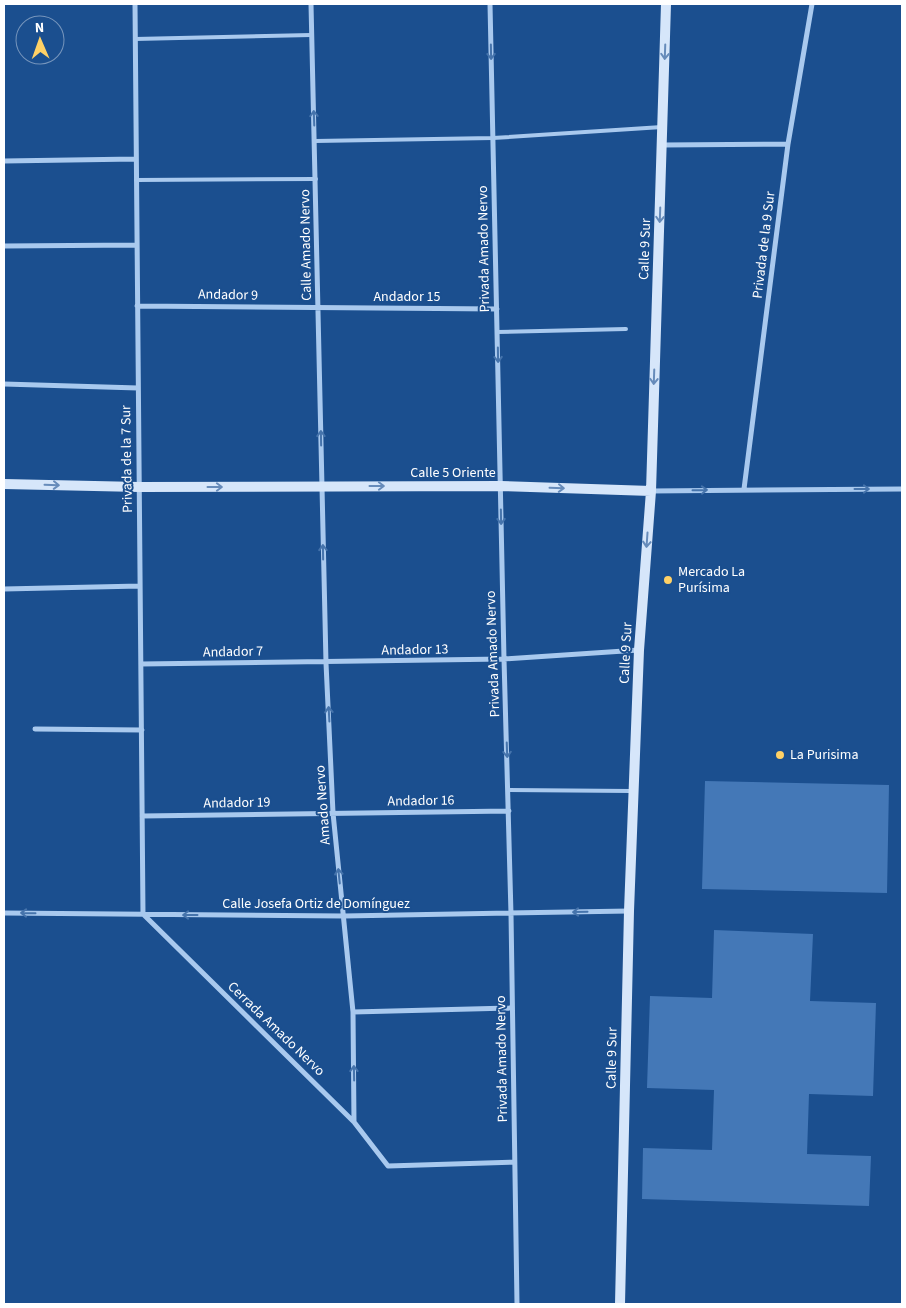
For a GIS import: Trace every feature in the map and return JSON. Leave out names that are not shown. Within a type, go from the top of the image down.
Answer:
[{"type":"main road","name":"Calle 9 Sur","points":[[620,1304],[629,911],[639,650],[651,491],[666,4]]},
{"type":"main road","name":"Calle 5 Oriente","points":[[4,484],[139,487],[501,486],[651,491]]},
{"type":"street","name":"Privada de la 7 Sur","points":[[135,4],[143,914]]},
{"type":"street","name":"Calle Amado Nervo","points":[[311,4],[322,486]]},
{"type":"street","name":"Privada Amado Nervo","points":[[490,4],[504,659],[509,790],[516,1304]]},
{"type":"street","name":"Privada de la 9 Sur","points":[[744,490],[788,144],[812,4]]},
{"type":"street","points":[[662,145],[788,144]]},
{"type":"street","points":[[4,161],[136,159]]},
{"type":"street","points":[[4,246],[137,245]]},
{"type":"street","name":"Andador 9","points":[[137,306],[318,307]]},
{"type":"street","name":"Andador 15","points":[[318,307],[497,309]]},
{"type":"street","points":[[4,384],[138,388]]},
{"type":"street","name":"Amado Nervo","points":[[322,486],[326,663],[333,813],[353,1012],[354,1122]]},
{"type":"street","name":"Calle 5 Oriente","points":[[651,491],[902,489]]},
{"type":"street","points":[[4,589],[140,586]]},
{"type":"street","name":"Andador 13","points":[[326,663],[504,659],[639,650]]},
{"type":"street","name":"Andador 7","points":[[141,664],[326,663]]},
{"type":"street","points":[[35,729],[142,730]]},
{"type":"street","name":"Andador 16","points":[[333,813],[509,811]]},
{"type":"street","name":"Andador 19","points":[[142,816],[333,813]]},
{"type":"street","name":"Calle Josefa Ortiz de Domínguez","points":[[4,913],[344,916],[629,911]]},
{"type":"street","name":"Cerrada Amado Nervo","points":[[143,914],[354,1122],[388,1166],[514,1162]]},
{"type":"street","points":[[353,1012],[512,1008]]},
{"type":"lane","points":[[135,39],[311,35]]},
{"type":"lane","points":[[315,140],[493,138],[662,127]]},
{"type":"lane","points":[[136,180],[316,179]]},
{"type":"lane","points":[[497,332],[626,329]]},
{"type":"lane","points":[[509,790],[634,791]]},
{"type":"building","points":[[705,781],[889,785],[887,893],[702,889]]},
{"type":"building","points":[[714,930],[813,934],[810,1001],[876,1003],[873,1096],[809,1094],[807,1154],[871,1156],[869,1206],[642,1199],[643,1148],[712,1150],[714,1090],[647,1088],[650,996],[712,998]]},
{"type":"place","name":"Mercado La Purísima","points":[[668,580]]},
{"type":"place","name":"La Purisima","points":[[780,755]]}]
